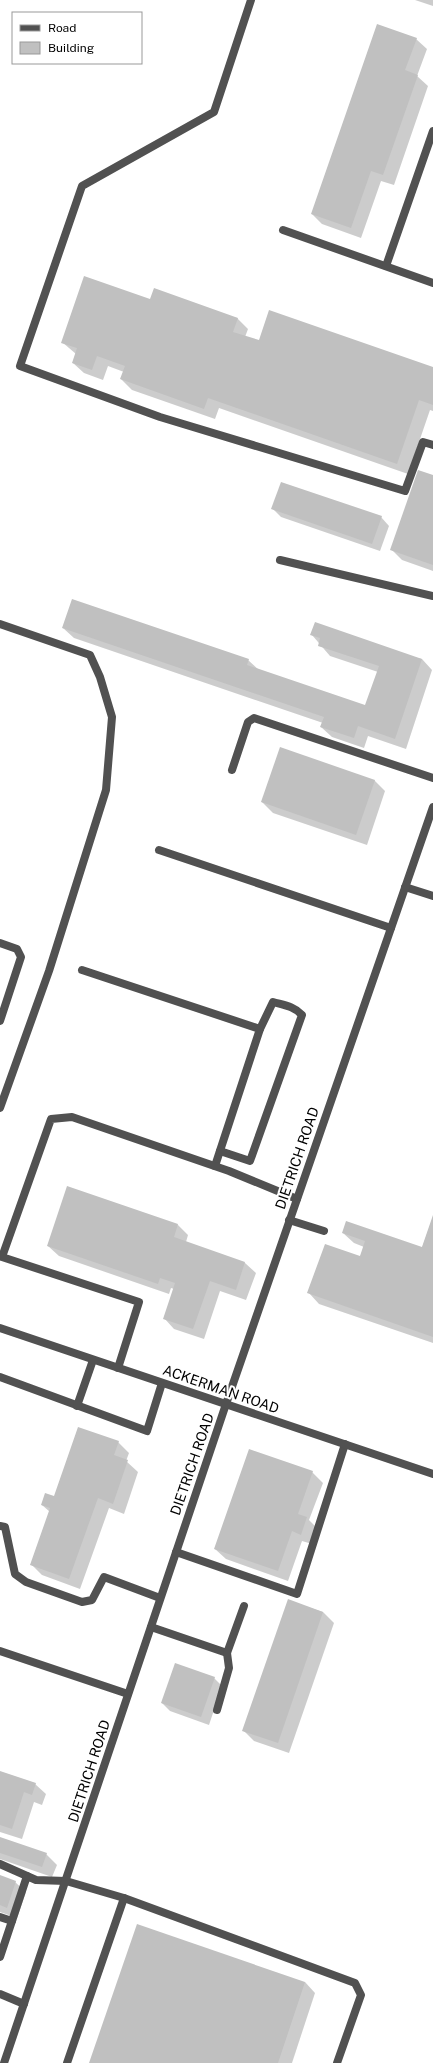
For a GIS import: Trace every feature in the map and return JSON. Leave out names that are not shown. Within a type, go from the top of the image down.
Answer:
[{"type":"street","points":[[251,0],[214,112],[82,186],[20,366],[160,417],[405,491],[423,442],[433,445]]},
{"type":"street","points":[[386,266],[433,131]]},
{"type":"street","points":[[283,230],[433,283]]},
{"type":"street","points":[[280,560],[433,596]]},
{"type":"street","points":[[0,624],[90,655],[100,678],[112,717],[106,790],[50,971],[0,1108]]},
{"type":"street","points":[[232,770],[248,722],[254,718],[433,778]]},
{"type":"street","name":"DIETRICH ROAD","points":[[4,2063],[4,2052],[24,2004],[226,1404],[433,808]]},
{"type":"street","points":[[159,850],[391,928]]},
{"type":"street","points":[[405,887],[433,896]]},
{"type":"street","points":[[0,943],[17,949],[21,956],[0,1021]]},
{"type":"street","points":[[82,970],[260,1029]]},
{"type":"street","points":[[215,1166],[260,1029],[272,1002],[288,1006],[298,1011],[302,1016],[250,1160],[220,1151]]},
{"type":"street","points":[[118,1368],[139,1302],[2,1257],[52,1119],[72,1117],[215,1166],[297,1199]]},
{"type":"street","points":[[290,1220],[324,1231]]},
{"type":"street","name":"ACKERMAN ROAD","points":[[0,1328],[433,1474]]},
{"type":"street","points":[[77,1406],[93,1360]]},
{"type":"street","points":[[0,1377],[147,1430],[162,1383]]},
{"type":"street","points":[[176,1552],[297,1594],[344,1444]]},
{"type":"street","points":[[0,1526],[5,1527],[15,1574],[26,1582],[82,1602],[92,1600],[104,1577],[160,1598]]},
{"type":"street","points":[[217,1710],[229,1668],[227,1652],[244,1606]]},
{"type":"street","points":[[150,1627],[227,1652]]},
{"type":"street","points":[[0,1651],[128,1694]]},
{"type":"street","points":[[0,1864],[36,1880],[66,1881],[124,1898],[355,1983],[361,1995],[337,2063]]},
{"type":"street","points":[[0,1957],[27,1876]]},
{"type":"street","points":[[67,2063],[124,1898]]},
{"type":"street","points":[[0,1917],[12,1921]]},
{"type":"street","points":[[0,1994],[24,2004]]},
{"type":"building","points":[[377,24],[417,38],[405,70],[418,75],[383,175],[371,171],[351,228],[311,214]]},
{"type":"building","points":[[84,276],[150,299],[154,288],[238,318],[233,332],[259,340],[269,310],[433,367],[433,405],[419,400],[397,464],[208,398],[204,409],[120,379],[125,366],[97,356],[92,370],[72,363],[77,348],[61,343]]},
{"type":"building","points":[[418,470],[433,475],[433,565],[390,550]]},
{"type":"building","points":[[281,482],[382,516],[372,544],[271,509]]},
{"type":"building","points":[[72,599],[249,659],[247,665],[365,705],[379,666],[318,646],[320,638],[310,635],[315,622],[422,659],[395,739],[358,726],[354,738],[320,727],[324,717],[62,628]]},
{"type":"building","points":[[280,747],[375,780],[356,835],[261,802]]},
{"type":"building","points":[[67,1186],[178,1224],[174,1237],[245,1262],[236,1290],[210,1281],[193,1329],[163,1319],[175,1283],[160,1278],[158,1284],[47,1246]]},
{"type":"building","points":[[433,1215],[433,1337],[307,1293],[325,1244],[360,1256],[365,1241],[342,1233],[346,1221],[422,1247]]},
{"type":"building","points":[[78,1427],[119,1441],[114,1455],[128,1460],[113,1504],[98,1498],[69,1579],[30,1565],[50,1508],[41,1505],[45,1493],[54,1496]]},
{"type":"building","points":[[249,1449],[313,1471],[298,1514],[307,1517],[301,1535],[292,1531],[278,1571],[214,1549]]},
{"type":"building","points":[[288,1599],[323,1612],[278,1743],[242,1731]]},
{"type":"building","points":[[175,1663],[215,1677],[201,1717],[161,1703]]},
{"type":"building","points":[[0,1771],[36,1783],[32,1795],[24,1792],[12,1829],[0,1825]]},
{"type":"building","points":[[0,1837],[47,1853],[42,1867],[0,1853]]},
{"type":"building","points":[[0,1875],[16,1881],[7,1908],[0,1905]]},
{"type":"building","points":[[137,1924],[305,1982],[278,2063],[89,2063]]}]
